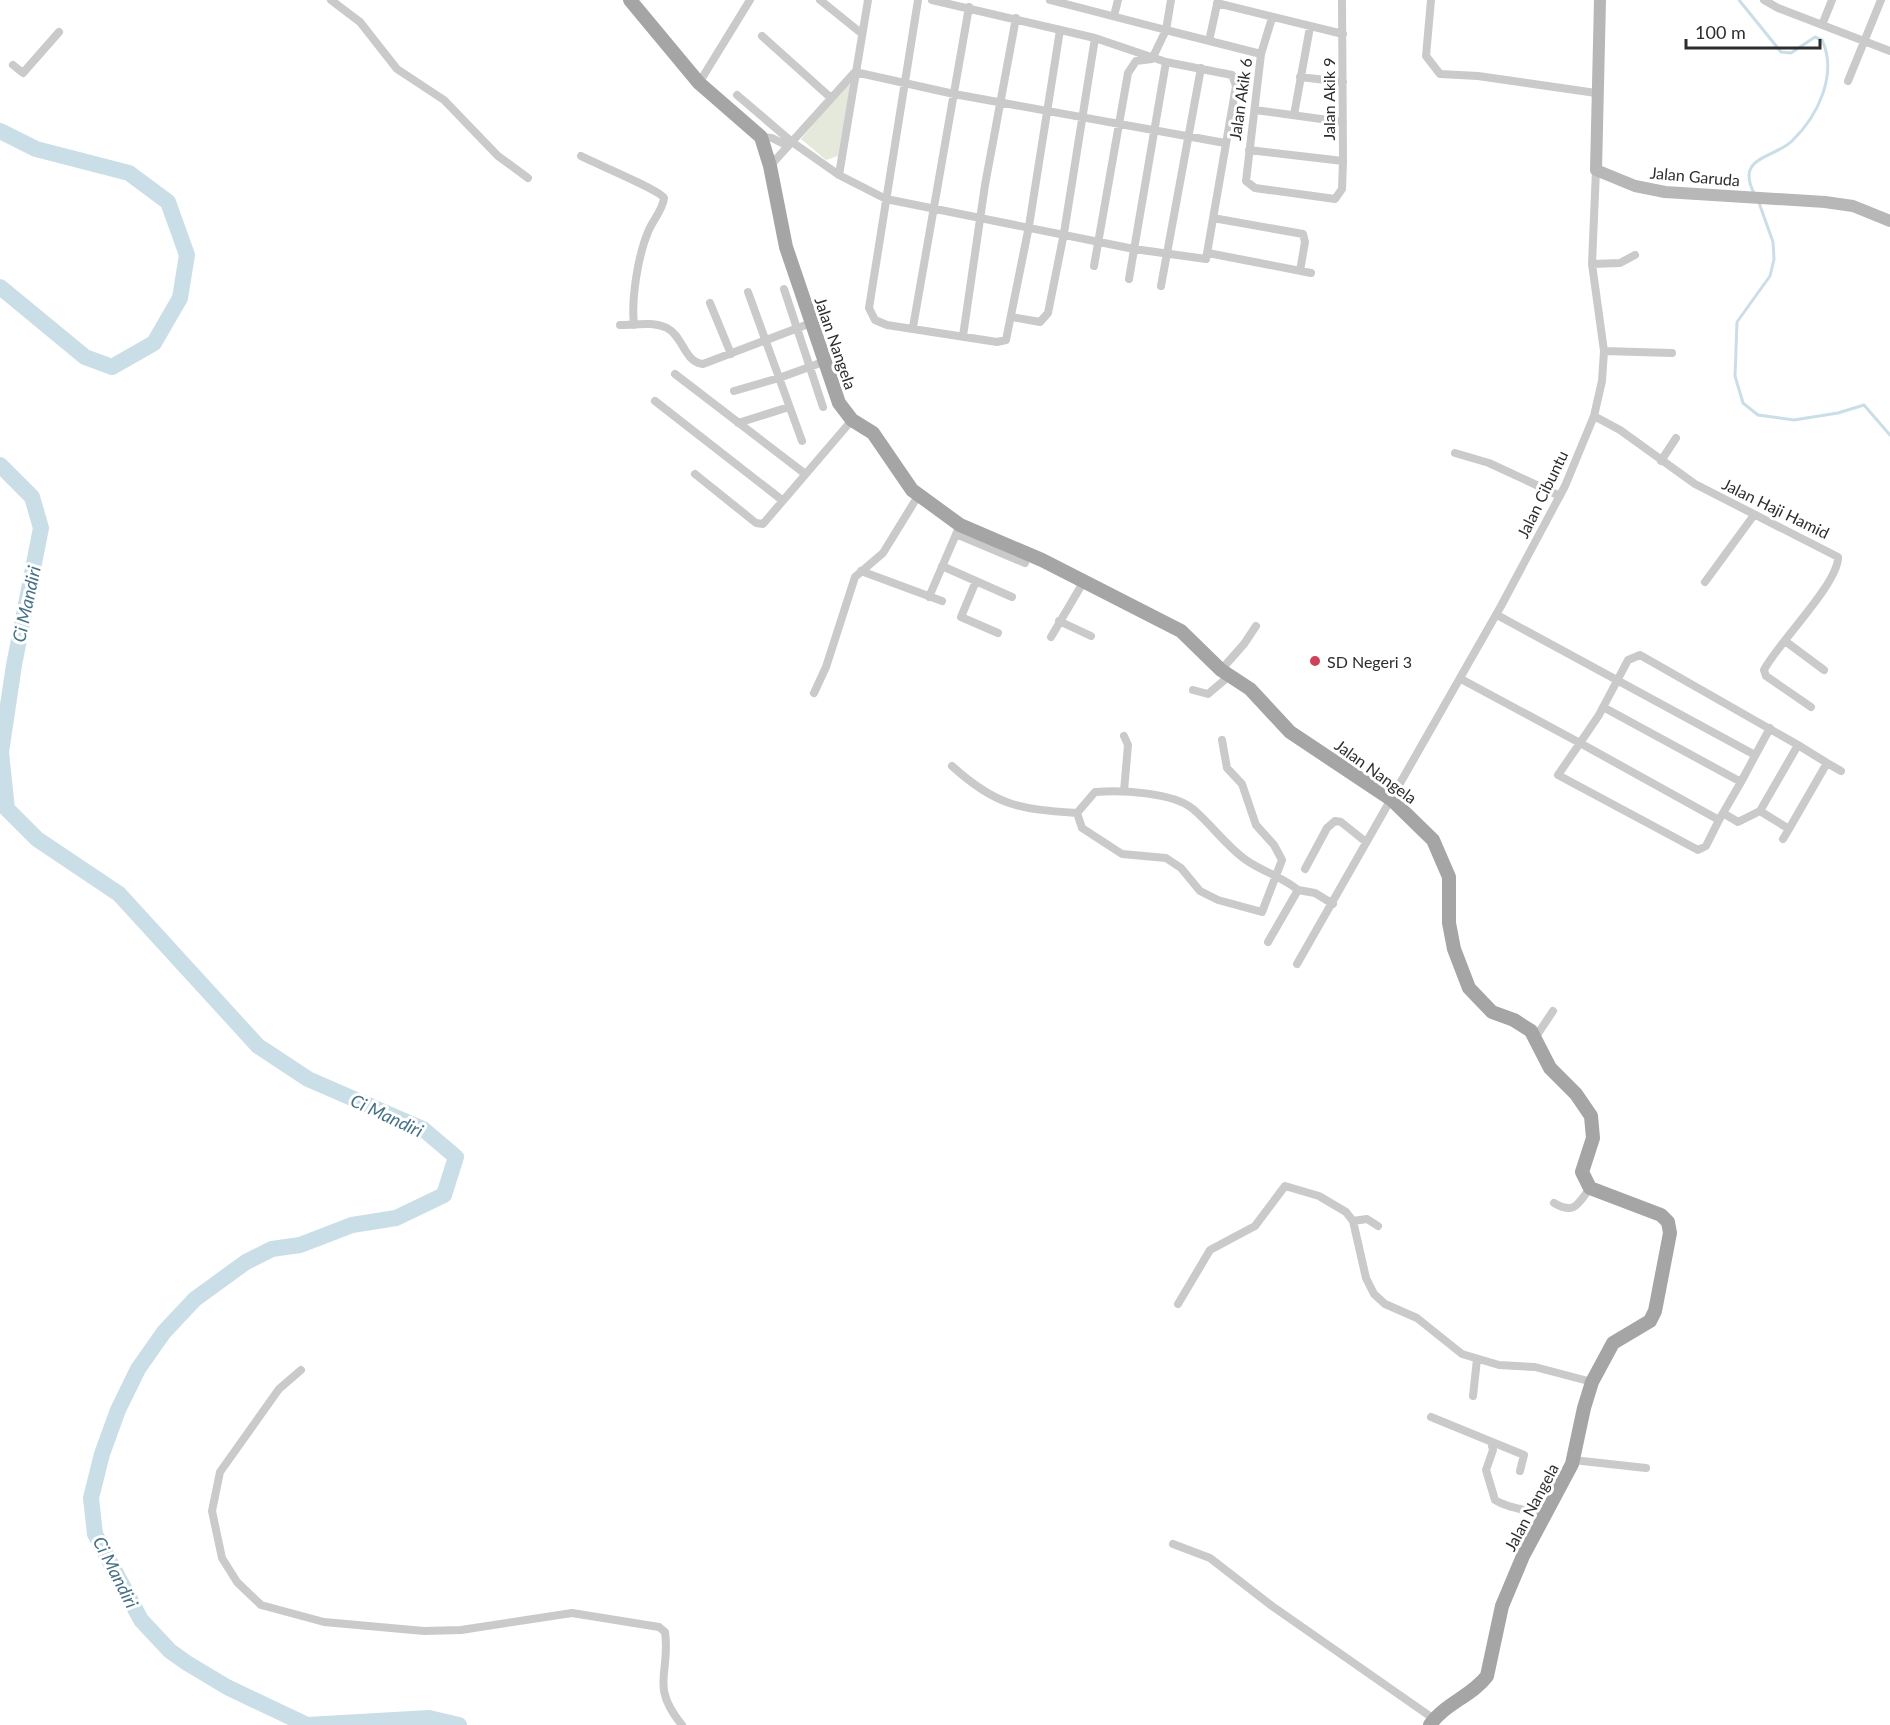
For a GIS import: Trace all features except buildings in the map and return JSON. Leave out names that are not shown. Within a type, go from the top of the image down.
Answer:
[{"type":"main road","points":[[630,0],[699,83],[761,138]]},
{"type":"main road","name":"Jalan Nangela","points":[[761,138],[770,166],[786,247],[811,324],[817,364],[839,403],[852,420],[873,433],[902,477],[918,496],[958,530],[1084,581],[1181,631],[1225,673],[1250,689],[1290,732],[1392,800],[1433,840],[1449,877],[1449,923],[1454,949],[1469,988],[1492,1012],[1524,1026],[1535,1038],[1550,1068],[1576,1094],[1591,1116],[1593,1138],[1582,1172],[1590,1188],[1664,1216],[1670,1228],[1660,1294],[1653,1317],[1635,1332],[1613,1342],[1592,1382],[1573,1460],[1513,1579],[1502,1606],[1486,1676],[1481,1683],[1432,1722]]},
{"type":"street","points":[[331,0],[360,22],[397,69],[444,100],[498,156],[528,178]]},
{"type":"street","points":[[699,83],[750,0]]},
{"type":"street","points":[[820,0],[861,33]]},
{"type":"street","points":[[839,175],[868,0]]},
{"type":"street","points":[[918,0],[870,314],[882,324],[1004,341],[1008,336],[1029,226],[1060,30]]},
{"type":"street","points":[[737,95],[790,144],[839,175],[886,198],[1134,249],[1202,261],[1206,259],[1236,82],[1230,74],[1166,62],[1154,56],[1095,38],[932,0]]},
{"type":"street","points":[[1050,0],[1073,3],[1166,31],[1262,54]]},
{"type":"street","points":[[1114,16],[1118,0]]},
{"type":"street","points":[[1094,266],[1132,64],[1154,56],[1166,31],[1171,0]]},
{"type":"street","name":"Jalan Akik 9","points":[[1338,198],[1342,189],[1343,161],[1342,0]]},
{"type":"street","points":[[1431,0],[1426,56],[1440,74],[1473,76],[1596,93]]},
{"type":"street","points":[[1596,170],[1596,93],[1600,0]]},
{"type":"street","points":[[1764,0],[1780,4],[1822,25],[1890,51]]},
{"type":"street","points":[[1822,25],[1832,0]]},
{"type":"street","points":[[1848,81],[1881,0]]},
{"type":"street","points":[[1209,41],[1217,2],[1272,18],[1343,34]]},
{"type":"street","points":[[913,327],[969,7]]},
{"type":"street","points":[[963,336],[1016,18]]},
{"type":"street","name":"Jalan Akik 6","points":[[1272,18],[1262,54],[1246,180],[1249,185],[1338,198]]},
{"type":"street","points":[[1294,116],[1310,27]]},
{"type":"street","points":[[13,64],[24,73],[59,32]]},
{"type":"street","points":[[762,36],[831,98]]},
{"type":"street","points":[[1012,317],[1036,322],[1046,318],[1064,233],[1095,38]]},
{"type":"street","points":[[1129,279],[1166,62]]},
{"type":"street","points":[[1161,286],[1201,68]]},
{"type":"street","points":[[855,72],[954,94],[1225,142]]},
{"type":"street","points":[[770,166],[855,72]]},
{"type":"street","points":[[1300,77],[1343,82]]},
{"type":"street","points":[[1255,110],[1343,122]]},
{"type":"street","points":[[761,138],[772,138],[790,144]]},
{"type":"street","points":[[1249,150],[1343,161]]},
{"type":"street","points":[[581,156],[620,177],[659,191],[664,198],[647,233],[642,251],[634,302],[634,325]]},
{"type":"street","name":"Jalan Garuda","points":[[1596,170],[1625,183],[1652,190],[1825,202],[1860,208],[1890,221]]},
{"type":"street","name":"Jalan Cibuntu","points":[[1297,964],[1497,615],[1560,496],[1594,416],[1602,381],[1604,351],[1592,264],[1596,170]]},
{"type":"street","points":[[1214,218],[1303,234],[1305,242],[1300,271]]},
{"type":"street","points":[[1208,253],[1311,273]]},
{"type":"street","points":[[1592,264],[1620,263],[1635,255]]},
{"type":"street","points":[[784,289],[798,330],[817,364],[823,407]]},
{"type":"street","points":[[748,292],[802,441]]},
{"type":"street","points":[[710,303],[731,354]]},
{"type":"street","points":[[620,325],[656,324],[671,330],[693,360],[699,363],[709,363],[811,324]]},
{"type":"street","points":[[1604,351],[1672,353]]},
{"type":"street","points":[[734,391],[817,364]]},
{"type":"street","points":[[675,374],[804,473]]},
{"type":"street","points":[[655,401],[782,500]]},
{"type":"street","points":[[738,423],[789,407]]},
{"type":"street","name":"Jalan Haji Hamid","points":[[1594,416],[1620,430],[1695,484],[1839,557],[1837,565],[1813,605],[1766,667],[1764,673],[1811,707]]},
{"type":"street","points":[[695,474],[756,523],[763,524],[804,473],[852,420]]},
{"type":"street","points":[[1661,461],[1676,438]]},
{"type":"street","points":[[1455,453],[1488,463],[1560,496]]},
{"type":"street","points":[[814,693],[826,667],[849,591],[861,570],[883,553],[918,496]]},
{"type":"street","points":[[1705,582],[1754,515]]},
{"type":"street","points":[[929,597],[958,530],[1025,564]]},
{"type":"street","points":[[942,566],[1012,597]]},
{"type":"street","points":[[861,570],[942,602]]},
{"type":"street","points":[[976,581],[961,617],[998,633]]},
{"type":"street","points":[[1051,637],[1084,581]]},
{"type":"street","points":[[1497,615],[1755,755]]},
{"type":"street","points":[[1059,621],[1091,636]]},
{"type":"street","points":[[1193,690],[1208,694],[1256,626]]},
{"type":"street","points":[[1785,641],[1824,670]]},
{"type":"street","points":[[1770,728],[1706,846],[1698,850],[1558,775],[1604,707],[1628,660],[1640,655],[1770,728],[1841,771]]},
{"type":"street","points":[[1461,679],[1721,816],[1738,822],[1760,811],[1798,745]]},
{"type":"street","points":[[1604,707],[1741,782]]},
{"type":"street","points":[[1124,736],[1128,745],[1124,791]]},
{"type":"street","points":[[1077,813],[1082,828],[1122,854],[1166,858],[1181,868],[1200,891],[1258,913],[1265,908],[1274,876],[1282,860],[1274,845],[1256,825],[1242,784],[1227,768],[1222,740]]},
{"type":"street","points":[[1783,839],[1827,763]]},
{"type":"street","points":[[952,766],[976,788],[998,800],[1026,809],[1077,813]]},
{"type":"street","points":[[1077,813],[1095,792],[1124,791],[1187,805],[1246,860],[1290,883],[1298,890],[1315,893],[1333,904]]},
{"type":"street","points":[[1760,811],[1789,829]]},
{"type":"street","points":[[1305,869],[1327,828],[1335,821],[1341,822],[1366,842]]},
{"type":"street","points":[[1268,942],[1298,890]]},
{"type":"street","points":[[1535,1038],[1553,1011]]},
{"type":"street","points":[[1178,1304],[1210,1250],[1255,1226],[1285,1186],[1327,1200],[1346,1212],[1353,1221],[1366,1278],[1374,1294],[1385,1304],[1417,1318],[1462,1354],[1499,1365],[1535,1367],[1592,1382]]},
{"type":"street","points":[[1554,1203],[1568,1210],[1573,1208],[1590,1188]]},
{"type":"street","points":[[1353,1221],[1367,1219],[1378,1226]]},
{"type":"street","points":[[1473,1396],[1477,1359]]},
{"type":"street","points":[[301,1370],[279,1389],[220,1472],[212,1511],[222,1558],[237,1582],[253,1598],[261,1605],[324,1622],[373,1628],[460,1630],[572,1613],[659,1628],[665,1632],[666,1639],[662,1675],[665,1701],[682,1725]]},
{"type":"street","points":[[1431,1417],[1524,1455],[1520,1471]]},
{"type":"street","points":[[1491,1442],[1493,1450],[1486,1470],[1494,1497],[1505,1505],[1546,1515]]},
{"type":"street","points":[[1573,1460],[1646,1468]]},
{"type":"street","points":[[1173,1544],[1210,1558],[1272,1606],[1398,1692],[1432,1722]]},
{"type":"shaded area","points":[[847,83],[850,86],[838,156],[826,160],[801,139]]},
{"type":"waterway","points":[[1739,0],[1781,52],[1791,53],[1815,37],[1822,40],[1828,67],[1823,94],[1801,131],[1784,147],[1752,166],[1749,173],[1755,195]]},
{"type":"waterway","name":"Ci Mandiri","points":[[0,131],[36,149],[129,173],[168,202],[187,255],[180,298],[154,343],[112,367],[85,357],[0,287]]},
{"type":"waterway","points":[[1758,200],[1773,242],[1774,259],[1770,276],[1737,322],[1735,376],[1743,403],[1758,415],[1794,420],[1838,413],[1864,405],[1890,435]]},
{"type":"waterway","name":"Ci Mandiri","points":[[0,465],[32,497],[41,528],[14,665],[1,752],[7,809],[37,839],[119,894],[258,1046],[308,1079],[423,1129],[456,1157],[444,1195],[396,1218],[352,1225],[300,1245],[272,1249],[246,1262],[195,1299],[164,1332],[138,1369],[118,1410],[102,1454],[91,1498],[95,1534],[141,1620],[170,1651],[227,1687],[307,1725],[429,1718],[459,1725]]},
{"type":"place","name":"SD Negeri 3","points":[[1315,661]]}]
